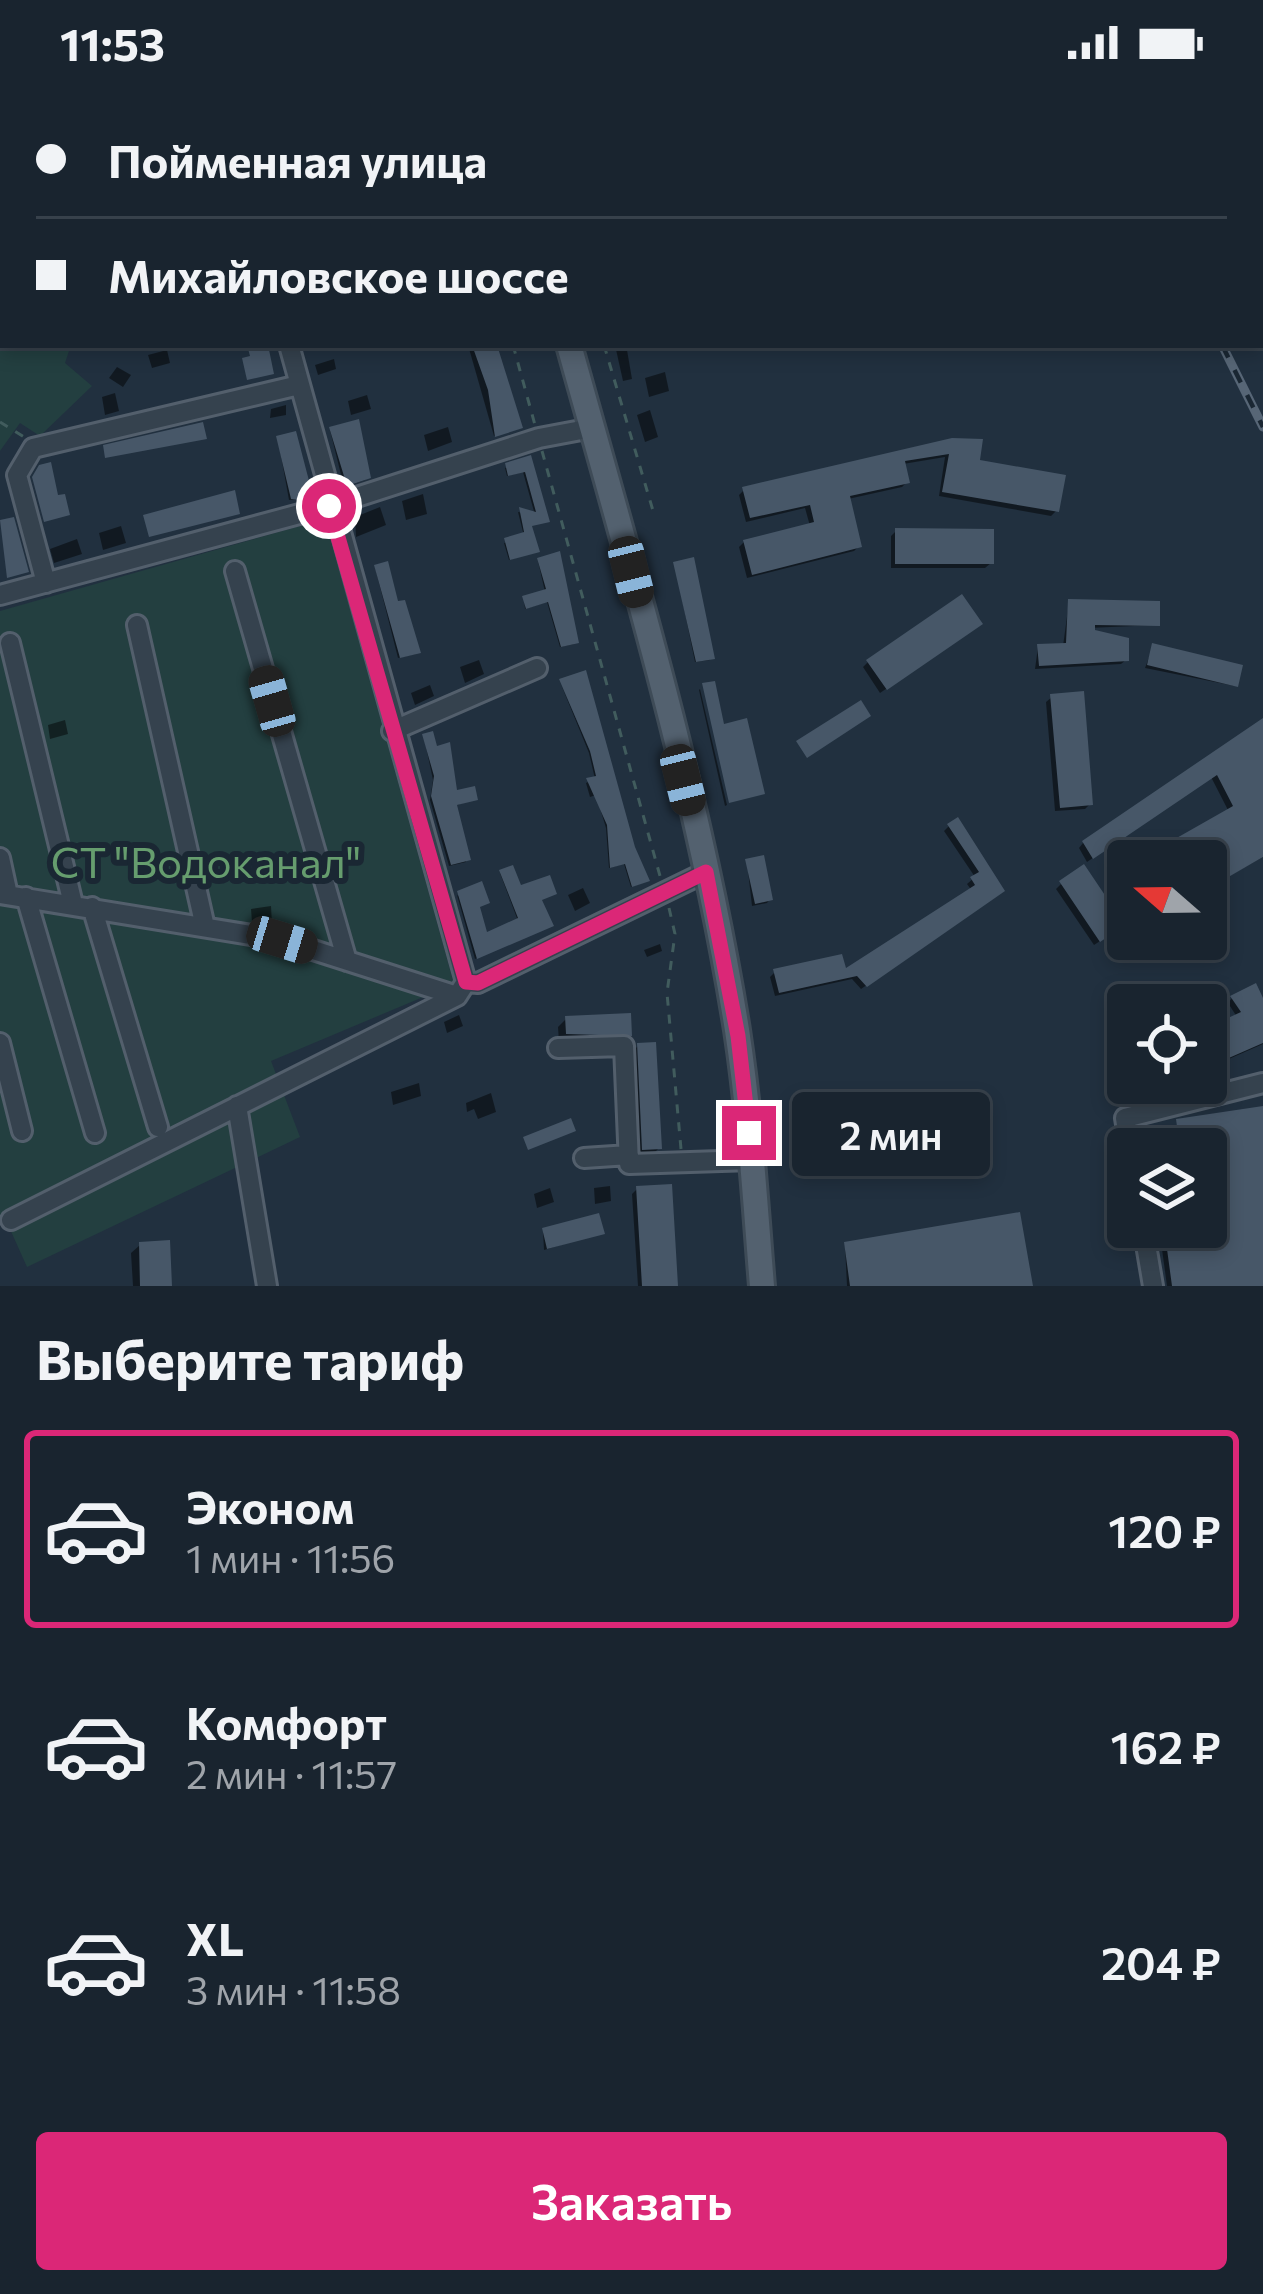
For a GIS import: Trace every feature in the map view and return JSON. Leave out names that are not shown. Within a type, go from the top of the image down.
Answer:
[{"type":"main road","points":[[569,348],[706,872],[738,1036],[762,1286]]},
{"type":"street","points":[[290,348],[329,506],[467,987]]},
{"type":"street","points":[[46,583],[16,476],[33,448],[299,385]]},
{"type":"street","points":[[0,595],[329,506],[538,438],[592,428]]},
{"type":"street","points":[[235,571],[347,961]]},
{"type":"street","points":[[137,626],[205,927]]},
{"type":"street","points":[[10,643],[83,906],[158,1127]]},
{"type":"street","points":[[392,731],[537,668]]},
{"type":"street","points":[[0,858],[95,1133]]},
{"type":"street","points":[[11,1220],[467,987],[706,872]]},
{"type":"street","points":[[12,895],[282,940],[347,961],[467,987]]},
{"type":"street","points":[[0,1042],[22,1131]]},
{"type":"street","points":[[558,1048],[624,1046],[629,1165],[752,1160]]},
{"type":"street","points":[[1127,1128],[1125,1118],[1263,1083]]},
{"type":"street","points":[[237,1106],[267,1286]]},
{"type":"street","points":[[584,1158],[629,1155]]},
{"type":"street","points":[[1147,1248],[1154,1286]]},
{"type":"path","points":[[514,348],[675,934],[667,993],[682,1162]]},
{"type":"path","points":[[605,348],[654,514]]},
{"type":"path","points":[[0,422],[40,446]]},
{"type":"green space","points":[[0,348],[70,348],[65,363],[92,386],[40,436],[20,423],[0,451]]},
{"type":"green space","name":"СТ \"Водоканал\"","points":[[325,519],[454,984],[271,1061],[300,1137],[27,1267],[5,1218],[0,1220],[0,611]]},
{"type":"building","points":[[248,348],[269,348],[274,374],[247,380],[242,358],[250,356]]},
{"type":"building","points":[[473,348],[498,348],[523,428],[495,437],[488,390]]},
{"type":"building","points":[[359,419],[371,478],[347,486],[329,427]]},
{"type":"building","points":[[203,422],[207,439],[105,458],[103,445]]},
{"type":"building","points":[[296,431],[313,496],[301,500],[291,499],[276,436]]},
{"type":"building","points":[[952,438],[983,439],[980,460],[1066,475],[1059,512],[942,492],[949,454],[905,461],[910,483],[850,496],[862,547],[752,575],[743,540],[814,522],[810,505],[750,518],[742,487]]},
{"type":"building","points":[[531,455],[550,522],[532,526],[540,552],[510,560],[504,538],[524,532],[519,507],[536,512],[525,472],[508,476],[505,463]]},
{"type":"building","points":[[51,462],[58,495],[65,494],[70,515],[44,522],[32,477],[39,465]]},
{"type":"building","points":[[235,490],[240,514],[149,537],[143,515]]},
{"type":"building","points":[[14,517],[29,572],[7,578],[0,520]]},
{"type":"building","points":[[895,528],[994,529],[994,564],[895,564]]},
{"type":"building","points":[[560,551],[579,643],[561,647],[548,602],[526,609],[522,596],[546,589],[537,558]]},
{"type":"building","points":[[694,557],[715,659],[696,662],[673,562]]},
{"type":"building","points":[[388,561],[398,601],[405,600],[421,653],[400,658],[374,565]]},
{"type":"building","points":[[962,594],[983,624],[887,690],[866,660]]},
{"type":"building","points":[[1068,599],[1160,601],[1160,626],[1095,625],[1095,630],[1129,638],[1129,661],[1039,666],[1037,644],[1066,643]]},
{"type":"building","points":[[1152,643],[1243,665],[1238,687],[1147,665]]},
{"type":"building","points":[[586,670],[635,847],[650,881],[632,887],[625,864],[610,868],[607,825],[586,778],[596,776],[590,751],[559,679]]},
{"type":"building","points":[[715,681],[724,724],[747,718],[765,794],[729,803],[702,683]]},
{"type":"building","points":[[1084,691],[1093,805],[1060,808],[1050,694]]},
{"type":"building","points":[[861,700],[871,716],[807,758],[796,741]]},
{"type":"building","points":[[1263,718],[1263,857],[1227,878],[1227,840],[1173,840],[1233,806],[1217,775],[1121,840],[1107,840],[1107,850],[1093,859],[1082,841]]},
{"type":"building","points":[[433,731],[437,746],[450,742],[457,790],[475,786],[478,800],[457,805],[471,860],[451,865],[431,796],[434,776],[422,734]]},
{"type":"building","points":[[958,817],[1005,891],[867,987],[857,976],[779,993],[773,969],[842,954],[846,968],[975,885],[970,877],[979,872],[947,824]]},
{"type":"building","points":[[764,855],[773,900],[755,904],[745,859]]},
{"type":"building","points":[[1084,864],[1107,898],[1107,937],[1100,942],[1059,881]]},
{"type":"building","points":[[513,865],[521,885],[550,875],[557,894],[542,900],[554,926],[477,959],[457,891],[482,881],[490,903],[480,907],[487,932],[518,918],[499,870]]},
{"type":"building","points":[[1256,983],[1263,998],[1263,1043],[1227,1059],[1227,1018],[1241,1012],[1230,996]]},
{"type":"building","points":[[631,1013],[632,1036],[566,1034],[565,1016]]},
{"type":"building","points":[[656,1042],[662,1149],[642,1150],[637,1043]]},
{"type":"building","points":[[1263,1106],[1263,1286],[1172,1286],[1167,1248],[1227,1248],[1227,1128],[1177,1128],[1176,1119]]},
{"type":"building","points":[[571,1118],[576,1131],[528,1150],[523,1137]]},
{"type":"building","points":[[672,1184],[678,1286],[642,1286],[636,1186]]},
{"type":"building","points":[[1020,1212],[1033,1286],[850,1286],[844,1242]]},
{"type":"building","points":[[599,1213],[605,1234],[547,1249],[542,1228]]},
{"type":"building","points":[[170,1240],[172,1286],[140,1286],[139,1242]]},
{"type":"railway","points":[[1224,348],[1263,427]]},
{"type":"route","points":[[329,506],[466,982],[478,983],[706,872],[738,1036],[749,1133]]}]
